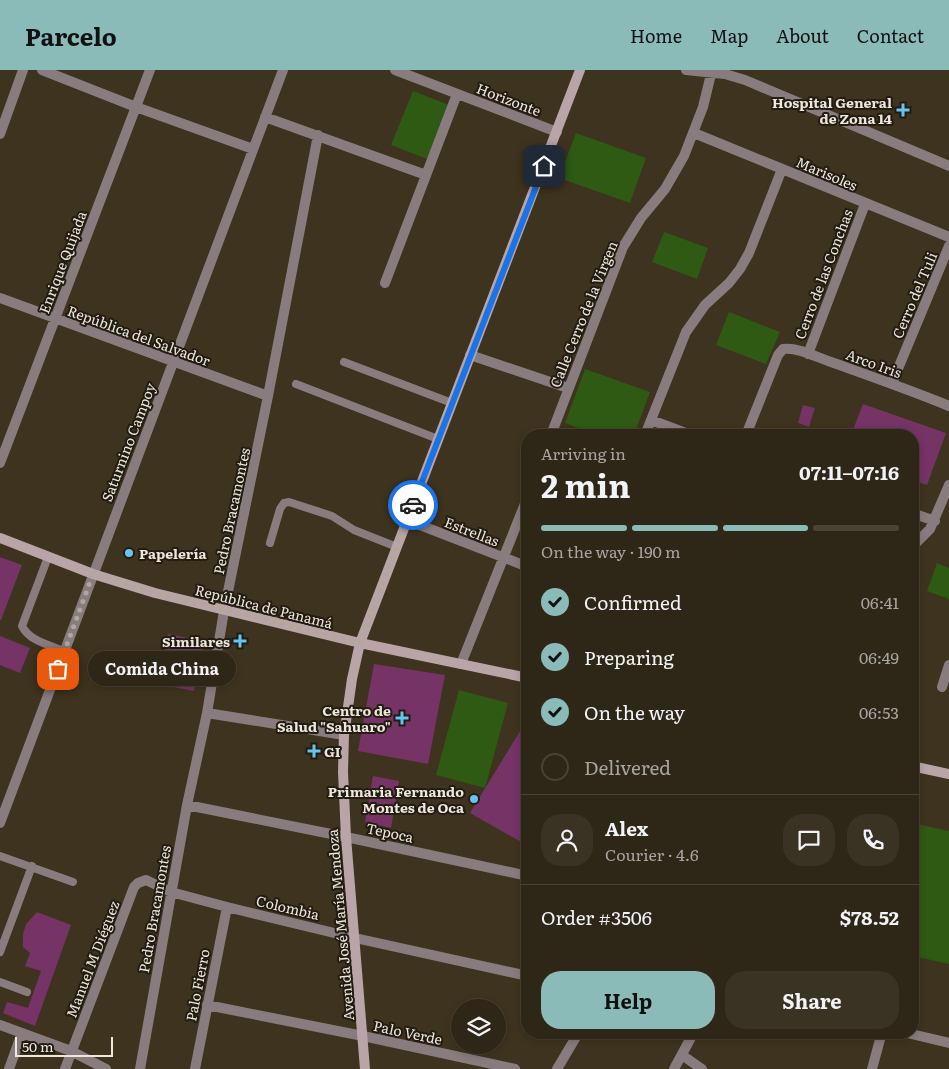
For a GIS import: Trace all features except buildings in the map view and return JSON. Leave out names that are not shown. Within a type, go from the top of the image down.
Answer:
[{"type":"street","points":[[0,134],[23,70]]},
{"type":"street","points":[[42,70],[136,107],[254,149]]},
{"type":"street","name":"Enrique Quijada","points":[[0,463],[150,70]]},
{"type":"street","name":"Saturnino Campoy","points":[[0,823],[5,794],[64,651],[283,70]]},
{"type":"street","name":"Horizonte","points":[[395,70],[557,132]]},
{"type":"street","name":"Avenida José María Mendoza","points":[[366,1069],[346,837],[344,735],[352,679],[360,643],[580,70]]},
{"type":"street","points":[[686,70],[712,71],[745,80],[949,166]]},
{"type":"street","name":"Calle Cerro de la Virgen","points":[[552,429],[623,247],[641,218],[665,189],[684,156],[694,133],[712,71]]},
{"type":"street","points":[[385,283],[457,94]]},
{"type":"street","points":[[265,117],[426,175]]},
{"type":"street","name":"Marisoles","points":[[694,133],[865,204],[949,236]]},
{"type":"street","name":"Pedro Bracamontes","points":[[140,1069],[187,805],[208,713],[224,611],[268,396],[318,135]]},
{"type":"street","points":[[648,429],[686,332],[705,305],[729,283],[740,269],[749,253],[782,169]]},
{"type":"street","name":"Cerro de las Conchas","points":[[808,354],[865,204]]},
{"type":"street","name":"Cerro del Tuli","points":[[892,383],[949,246]]},
{"type":"street","name":"República del Salvador","points":[[0,298],[268,396]]},
{"type":"street","name":"Cerro de las Conchas","points":[[748,429],[778,356],[783,349],[790,348]]},
{"type":"street","name":"Arco Iris","points":[[790,348],[892,383],[949,406]]},
{"type":"street","points":[[470,355],[568,388]]},
{"type":"street","points":[[651,420],[674,429]]},
{"type":"street","points":[[919,541],[925,536],[934,521],[949,485]]},
{"type":"street","points":[[461,664],[521,514]]},
{"type":"street","points":[[919,516],[934,521]]},
{"type":"street","name":"Estrellas","points":[[407,520],[521,564]]},
{"type":"street","name":"República de Panamá","points":[[0,538],[93,574],[155,593],[360,643],[521,677]]},
{"type":"street","points":[[942,687],[949,665]]},
{"type":"street","points":[[208,713],[344,735]]},
{"type":"street","points":[[919,768],[949,774]]},
{"type":"street","name":"Tepoca","points":[[187,805],[521,874]]},
{"type":"street","name":"Colombia","points":[[134,887],[146,880],[171,892],[227,907],[355,938],[521,974]]},
{"type":"street","name":"Manuel M Diéguez","points":[[65,1069],[134,887]]},
{"type":"street","name":"Palo Fierro","points":[[195,1069],[227,907]]},
{"type":"street","name":"Palo Verde","points":[[207,1005],[514,1069]]},
{"type":"street","points":[[0,1025],[71,1051],[106,1069]]},
{"type":"street","points":[[9,1069],[22,1034]]},
{"type":"street","points":[[919,1036],[949,1043]]},
{"type":"street","points":[[557,1069],[575,1039]]},
{"type":"street","points":[[674,1069],[690,1039]]},
{"type":"street","points":[[872,1069],[880,1039]]},
{"type":"street","points":[[682,1055],[702,1069]]},
{"type":"lane","points":[[344,362],[452,403]]},
{"type":"lane","points":[[296,384],[438,439]]},
{"type":"lane","points":[[270,543],[280,509],[284,503],[289,502],[332,516],[354,530],[397,547]]},
{"type":"lane","points":[[48,556],[22,626],[25,633],[33,638],[64,651]]},
{"type":"lane","points":[[0,856],[73,882]]},
{"type":"lane","points":[[0,952],[32,866]]},
{"type":"lane","points":[[0,982],[27,992]]},
{"type":"green space","points":[[413,91],[449,105],[427,159],[391,145]]},
{"type":"green space","points":[[576,133],[646,158],[630,203],[559,178]]},
{"type":"green space","points":[[664,232],[708,248],[697,279],[652,262]]},
{"type":"green space","points":[[729,312],[780,332],[766,364],[716,345]]},
{"type":"green space","points":[[585,369],[650,392],[636,429],[581,429],[565,423]]},
{"type":"green space","points":[[937,563],[949,568],[949,599],[927,591]]},
{"type":"green space","points":[[459,690],[508,703],[485,788],[436,775]]},
{"type":"green space","points":[[919,825],[949,831],[949,964],[919,957]]},
{"type":"way so far","points":[[58,669],[93,574],[155,593],[360,643],[413,505]]},
{"type":"place","name":"Hospital General de Zona 14","points":[[903,110]]},
{"type":"place","name":"Papelería","points":[[129,553]]},
{"type":"place","name":"Similares","points":[[240,641]]},
{"type":"place","name":"Comida China","points":[[58,669]]},
{"type":"place","name":"Centro de Salud \"Sahuaro\"","points":[[402,718]]},
{"type":"place","name":"GI","points":[[314,751]]},
{"type":"place","name":"Primaria Fernando Montes de Oca","points":[[474,799]]},
{"type":"route","points":[[413,505],[544,166]]}]
